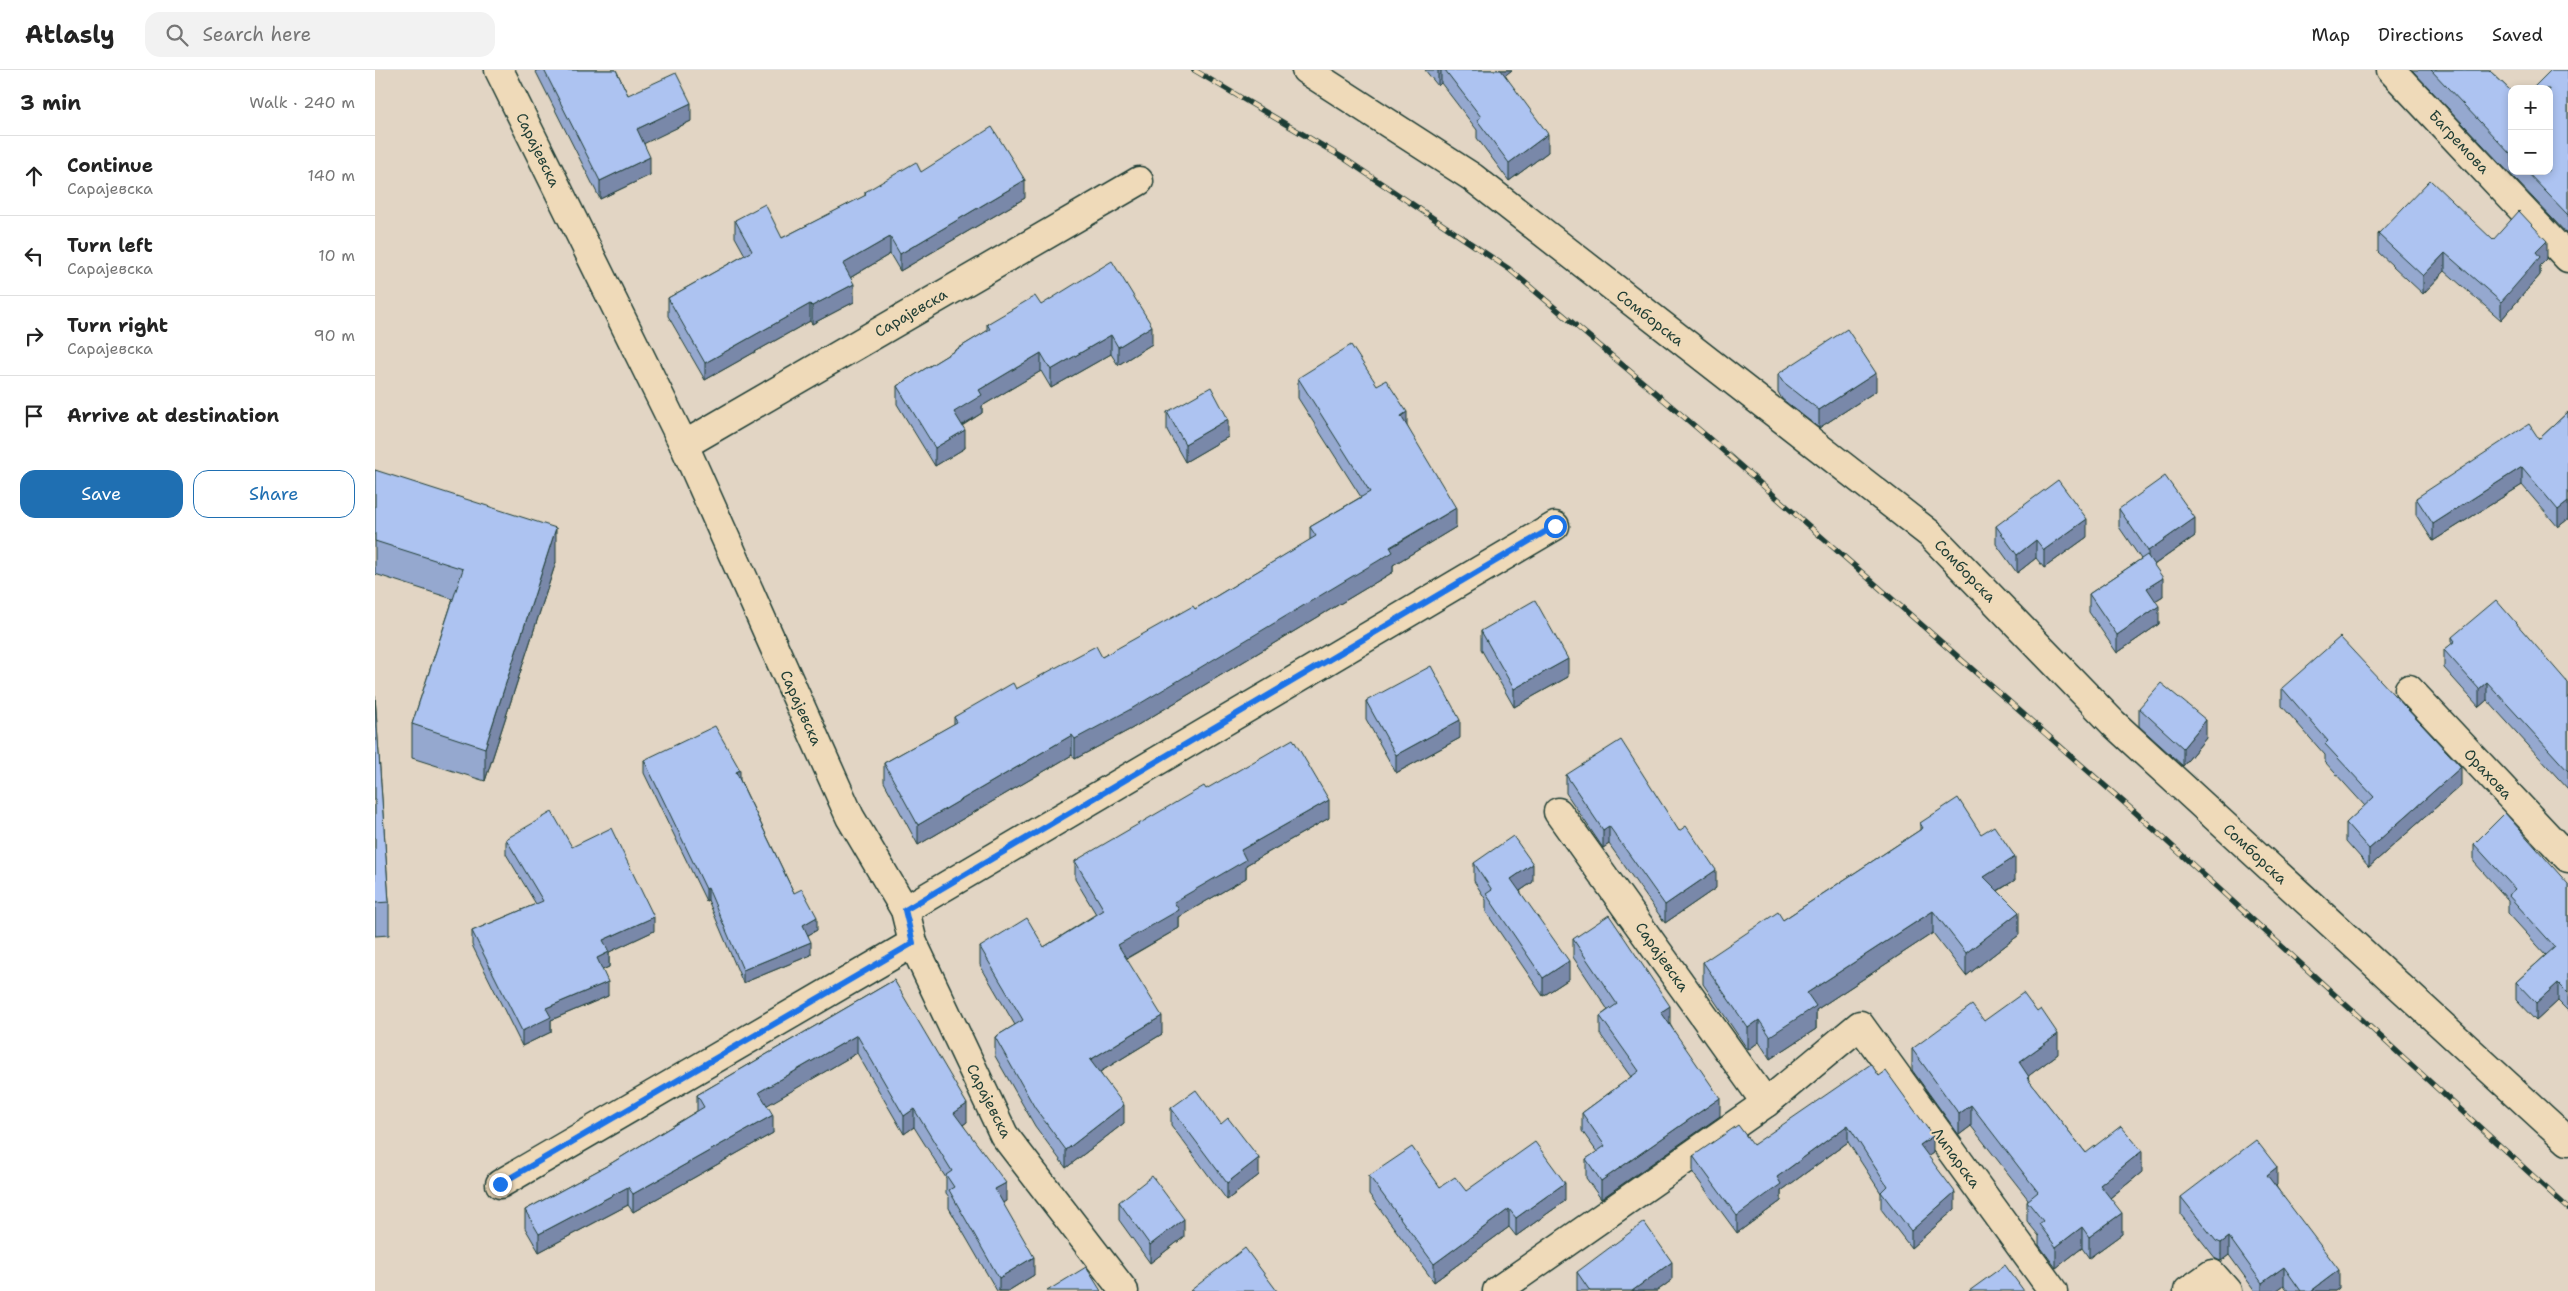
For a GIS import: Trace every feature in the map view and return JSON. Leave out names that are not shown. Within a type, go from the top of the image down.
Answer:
[{"type":"street","name":"Сарајевска","points":[[499,70],[684,445],[850,816],[905,910],[913,943],[1004,1135],[1124,1291]]},
{"type":"street","name":"Сомборска","points":[[1306,70],[1472,177],[1929,534],[2113,723],[2568,1141]]},
{"type":"street","name":"Багремова","points":[[2391,70],[2568,258]]},
{"type":"street","name":"Сарајевска","points":[[684,445],[1139,181]]},
{"type":"street","points":[[905,910],[1555,526]]},
{"type":"street","name":"Орахова","points":[[2409,689],[2568,858]]},
{"type":"street","name":"Сарајевска","points":[[1558,812],[1766,1103]]},
{"type":"street","points":[[500,1184],[913,943]]},
{"type":"street","name":"Липарска","points":[[1766,1103],[1859,1025],[2053,1291]]},
{"type":"street","points":[[1497,1291],[1766,1103]]},
{"type":"street","points":[[2188,1291],[2211,1274],[2227,1291]]},
{"type":"building","points":[[544,70],[616,70],[628,95],[676,73],[691,103],[637,129],[650,157],[600,181]]},
{"type":"building","points":[[1445,70],[1501,70],[1548,134],[1509,163],[1477,120],[1481,117]]},
{"type":"building","points":[[2431,70],[2489,70],[2508,88],[2508,152]]},
{"type":"building","points":[[2551,70],[2568,70],[2568,215],[2530,175],[2553,175],[2553,85],[2536,85]]},
{"type":"building","points":[[992,127],[1025,180],[900,254],[890,237],[843,264],[854,284],[812,306],[810,304],[705,363],[668,298],[752,251],[735,220],[765,204],[782,238],[866,195],[865,192],[916,162],[921,172]]},
{"type":"building","points":[[2430,180],[2493,240],[2519,211],[2547,241],[2536,252],[2540,257],[2501,302],[2445,253],[2423,276],[2378,234]]},
{"type":"building","points":[[1112,261],[1152,326],[1118,347],[1111,335],[1051,370],[1041,353],[979,390],[982,395],[954,412],[965,430],[935,448],[897,386],[990,329],[987,324],[1035,296],[1041,305]]},
{"type":"building","points":[[1847,329],[1876,373],[1819,410],[1782,381],[1778,374]]},
{"type":"building","points":[[1351,345],[1377,385],[1386,380],[1407,412],[1401,416],[1456,508],[1390,547],[1393,552],[1131,709],[1075,739],[1072,735],[918,825],[884,763],[957,722],[954,717],[1013,683],[1016,689],[1096,646],[1102,657],[1193,606],[1195,609],[1316,536],[1310,527],[1370,492],[1298,378]]},
{"type":"building","points":[[1211,387],[1228,419],[1185,444],[1167,412]]},
{"type":"building","points":[[2568,412],[2568,502],[2558,510],[2522,467],[2433,524],[2416,498],[2529,424],[2539,439]]},
{"type":"building","points":[[375,470],[556,528],[485,748],[412,724],[463,569],[375,541]]},
{"type":"building","points":[[2165,476],[2195,518],[2148,551],[2119,509]]},
{"type":"building","points":[[2058,480],[2087,519],[2044,550],[2036,540],[2017,555],[1996,526]]},
{"type":"building","points":[[2147,555],[2163,578],[2147,588],[2159,606],[2117,635],[2089,594]]},
{"type":"building","points":[[1535,600],[1568,659],[1514,689],[1481,631]]},
{"type":"building","points":[[2496,600],[2568,683],[2568,771],[2487,682],[2479,689],[2444,650],[2455,641],[2452,637]]},
{"type":"building","points":[[2340,637],[2461,767],[2369,849],[2346,823],[2374,797],[2325,744],[2328,741],[2282,688]]},
{"type":"building","points":[[1431,666],[1460,720],[1396,755],[1366,701]]},
{"type":"building","points":[[2161,683],[2206,720],[2183,748],[2139,708]]},
{"type":"building","points":[[375,696],[389,902],[375,903]]},
{"type":"building","points":[[715,726],[740,770],[736,772],[794,893],[802,889],[817,917],[803,925],[811,942],[743,970],[708,888],[706,889],[644,760]]},
{"type":"building","points":[[1293,739],[1329,800],[1241,850],[1246,860],[1174,902],[1179,910],[1118,945],[1162,1016],[1090,1060],[1124,1105],[1066,1150],[1035,1108],[995,1037],[1023,1020],[980,947],[1027,918],[1044,947],[1104,910],[1075,861],[1204,786],[1206,789]]},
{"type":"building","points":[[1621,740],[1679,831],[1686,826],[1716,870],[1665,905],[1609,826],[1603,830],[1566,775]]},
{"type":"building","points":[[1958,798],[1981,834],[1994,826],[2015,857],[1984,877],[2019,912],[1966,953],[1933,911],[1807,993],[1816,1006],[1770,1036],[1759,1020],[1748,1028],[1703,962],[1778,912],[1783,920],[1923,828],[1920,823]]},
{"type":"building","points":[[552,812],[572,847],[611,828],[654,917],[603,940],[609,952],[597,958],[608,982],[546,1008],[551,1017],[522,1031],[472,931],[543,901],[506,839]]},
{"type":"building","points":[[2505,813],[2568,884],[2568,993],[2558,983],[2536,1003],[2516,982],[2555,947],[2508,895],[2515,889],[2474,844]]},
{"type":"building","points":[[1513,836],[1533,864],[1511,879],[1569,961],[1543,978],[1486,894],[1492,890],[1474,863]]},
{"type":"building","points":[[1609,915],[1670,1006],[1661,1012],[1720,1098],[1601,1181],[1586,1159],[1605,1146],[1582,1113],[1639,1071],[1600,1016],[1617,1004],[1573,939]]},
{"type":"building","points":[[894,980],[967,1104],[954,1113],[1006,1183],[995,1189],[1034,1257],[999,1278],[949,1190],[954,1187],[946,1175],[952,1171],[914,1109],[904,1116],[857,1035],[759,1092],[773,1115],[633,1194],[628,1187],[539,1234],[525,1210],[610,1164],[704,1107],[697,1095]]},
{"type":"building","points":[[2023,993],[2037,1012],[2041,1009],[2058,1034],[2019,1062],[2029,1077],[2027,1078],[2086,1153],[2121,1126],[2142,1151],[2100,1185],[2122,1213],[2089,1237],[2082,1227],[2056,1247],[2039,1224],[2043,1221],[2027,1201],[2038,1192],[1971,1105],[1959,1114],[1912,1049],[1972,1005],[1984,1021]]},
{"type":"building","points":[[1871,1064],[1879,1076],[1886,1071],[1933,1136],[1920,1145],[1955,1192],[1911,1231],[1881,1192],[1887,1186],[1848,1125],[1777,1177],[1781,1184],[1737,1216],[1693,1156],[1738,1125],[1753,1145]]},
{"type":"building","points":[[1196,1090],[1221,1124],[1228,1118],[1259,1158],[1227,1183],[1171,1108]]},
{"type":"building","points":[[2256,1140],[2277,1167],[2267,1175],[2339,1270],[2311,1291],[2301,1291],[2284,1267],[2262,1283],[2229,1237],[2221,1243],[2216,1241],[2181,1197]]},
{"type":"building","points":[[1535,1142],[1565,1183],[1516,1218],[1509,1209],[1434,1264],[1369,1176],[1412,1147],[1440,1187],[1455,1177],[1466,1191]]},
{"type":"building","points":[[1152,1176],[1184,1219],[1150,1245],[1119,1202]]},
{"type":"building","points":[[1644,1222],[1672,1262],[1632,1291],[1590,1291],[1577,1272]]},
{"type":"building","points":[[1245,1248],[1277,1291],[1190,1291]]},
{"type":"building","points":[[2005,1265],[2024,1291],[1969,1291]]},
{"type":"building","points":[[1086,1267],[1101,1291],[1047,1291]]},
{"type":"railway","points":[[1194,70],[1345,159],[1509,269],[1703,433],[2136,813],[2568,1208]]},
{"type":"route","points":[[500,1184],[793,1015],[913,943],[905,910],[1555,526]]}]
